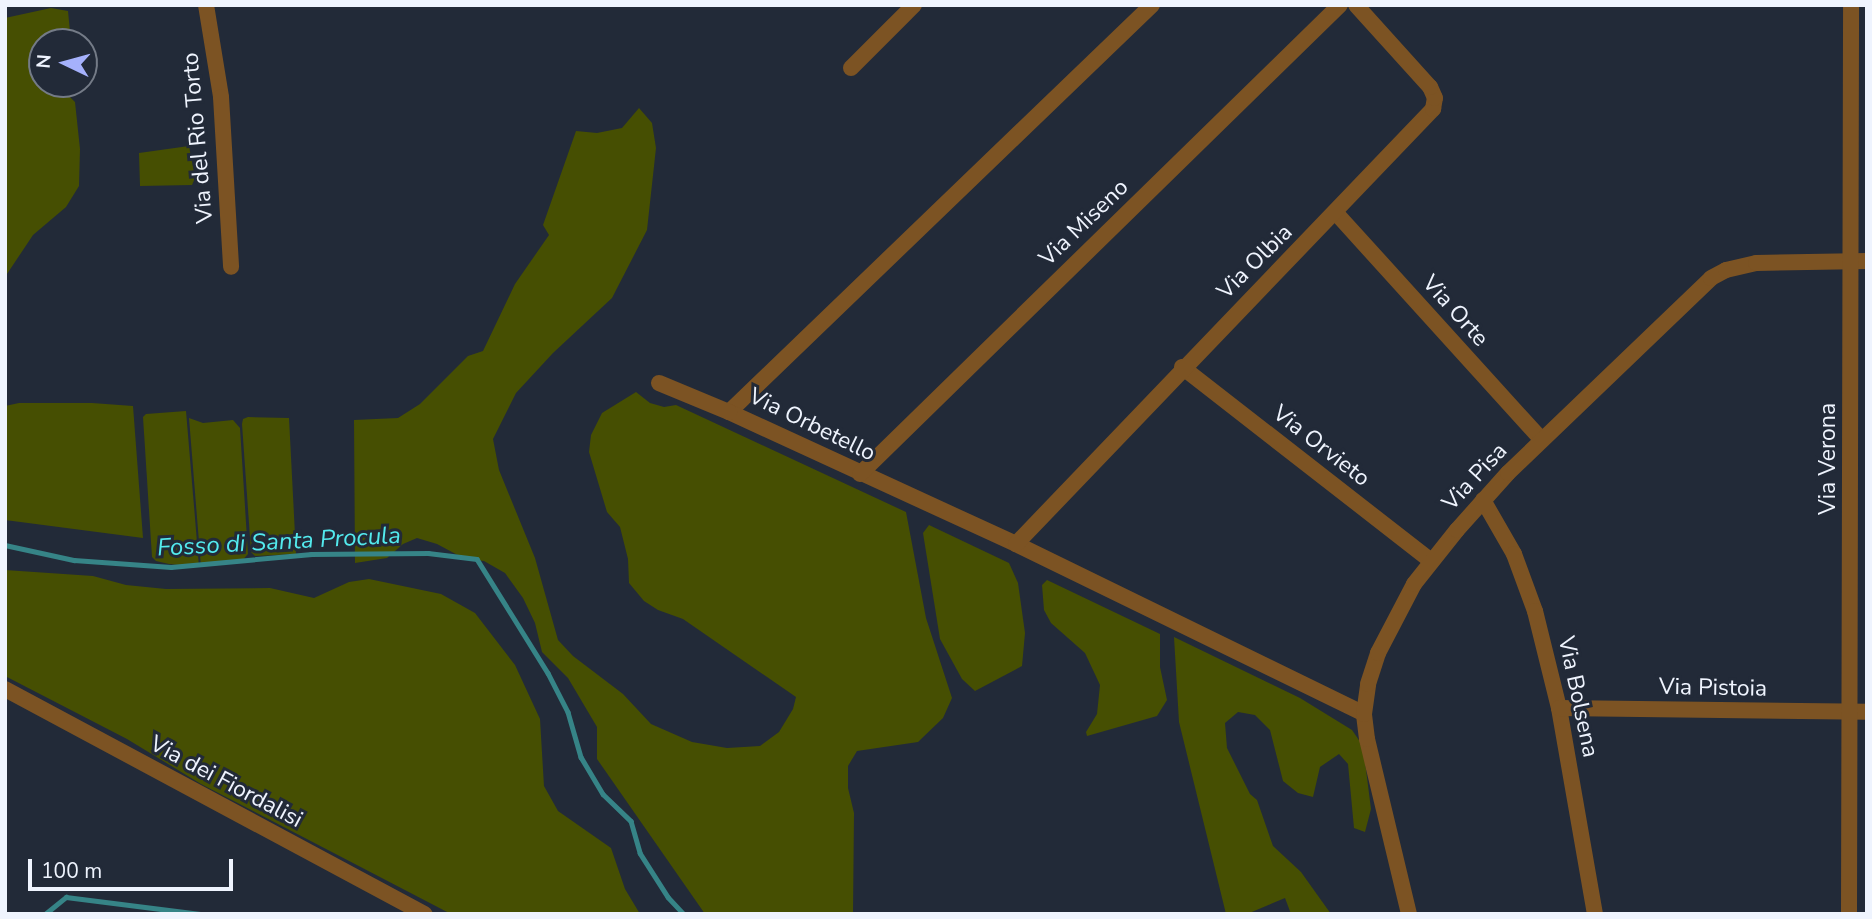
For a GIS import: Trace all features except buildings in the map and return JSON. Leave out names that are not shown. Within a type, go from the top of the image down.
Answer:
[{"type":"street","name":"Via del Rio Torto","points":[[206,5],[221,97],[230,267]]},
{"type":"street","points":[[851,68],[914,5]]},
{"type":"street","name":"Via Orbetello","points":[[1152,5],[729,412],[1016,544],[1364,714]]},
{"type":"street","name":"Via Miseno","points":[[860,474],[1340,5]]},
{"type":"street","name":"Via Olbia","points":[[1016,544],[1182,368],[1428,116],[1435,102],[1430,87],[1356,5]]},
{"type":"street","name":"Via Verona","points":[[1849,914],[1859,712],[1858,550],[1850,261],[1851,5]]},
{"type":"street","name":"Via Orte","points":[[1336,213],[1541,439]]},
{"type":"street","name":"Via Pisa","points":[[1409,914],[1367,739],[1364,714],[1368,684],[1383,642],[1402,603],[1431,561],[1483,500],[1541,439],[1716,276],[1756,263],[1867,261]]},
{"type":"street","name":"Via Orvieto","points":[[1182,368],[1431,561]]},
{"type":"street","points":[[659,383],[729,412]]},
{"type":"street","name":"Via Bolsena","points":[[1483,500],[1525,579],[1559,708],[1595,914]]},
{"type":"street","name":"Via dei Fiordalisi","points":[[5,689],[425,914]]},
{"type":"street","name":"Via Pistoia","points":[[1559,708],[1859,712]]},
{"type":"green space","points":[[51,8],[68,11],[70,28],[28,28],[28,98],[71,98],[75,102],[80,149],[79,186],[66,207],[33,235],[5,277],[5,18]]},
{"type":"green space","points":[[639,108],[652,123],[656,148],[647,230],[612,298],[553,353],[516,393],[493,439],[499,470],[535,558],[558,640],[573,656],[623,694],[651,724],[692,742],[727,748],[760,746],[779,732],[793,709],[796,697],[683,619],[658,610],[644,601],[629,583],[628,559],[620,527],[607,512],[589,452],[591,435],[602,413],[636,392],[650,403],[664,407],[676,405],[906,512],[926,618],[952,698],[943,718],[918,742],[857,751],[848,766],[848,788],[854,813],[853,914],[705,914],[597,759],[597,727],[568,678],[542,652],[535,623],[523,598],[505,573],[484,561],[465,559],[437,544],[417,538],[403,544],[387,558],[355,563],[354,420],[398,418],[420,404],[468,356],[483,351],[515,284],[549,235],[543,225],[576,131],[597,133],[622,128]]},
{"type":"green space","points":[[189,146],[195,178],[192,185],[140,186],[139,153]]},
{"type":"green space","points":[[19,403],[133,406],[143,538],[5,520],[5,406]]},
{"type":"green space","points":[[186,411],[199,567],[169,564],[156,561],[152,557],[143,417],[146,414]]},
{"type":"green space","points":[[189,418],[203,423],[233,420],[240,428],[248,554],[241,562],[201,567]]},
{"type":"green space","points":[[289,418],[296,554],[255,556],[251,552],[242,424],[243,419]]},
{"type":"green space","points":[[929,525],[1009,563],[1018,583],[1025,633],[1022,666],[975,691],[962,679],[940,639],[923,533]]},
{"type":"green space","points":[[5,570],[93,576],[126,585],[166,589],[270,588],[314,598],[349,582],[369,579],[441,594],[475,613],[515,665],[540,719],[544,786],[558,811],[611,848],[625,889],[640,914],[451,914],[201,784],[127,739],[5,676]]},
{"type":"green space","points":[[1047,580],[1160,634],[1160,667],[1167,700],[1157,716],[1087,736],[1086,732],[1097,714],[1100,685],[1085,653],[1051,623],[1044,610],[1042,585]]},
{"type":"green space","points":[[1174,637],[1300,698],[1352,730],[1363,746],[1371,809],[1365,832],[1354,828],[1348,764],[1339,754],[1320,767],[1313,797],[1298,793],[1283,781],[1270,730],[1255,715],[1238,712],[1225,723],[1227,748],[1250,794],[1257,800],[1273,846],[1301,872],[1331,914],[1291,914],[1285,898],[1247,914],[1226,914],[1179,722]]},
{"type":"waterway","name":"Fosso di Santa Procula","points":[[5,545],[74,560],[171,567],[311,554],[428,553],[477,559],[548,673],[568,712],[581,757],[603,794],[631,821],[640,853],[668,897],[684,914]]},
{"type":"waterway","points":[[45,914],[66,897],[200,914]]}]
